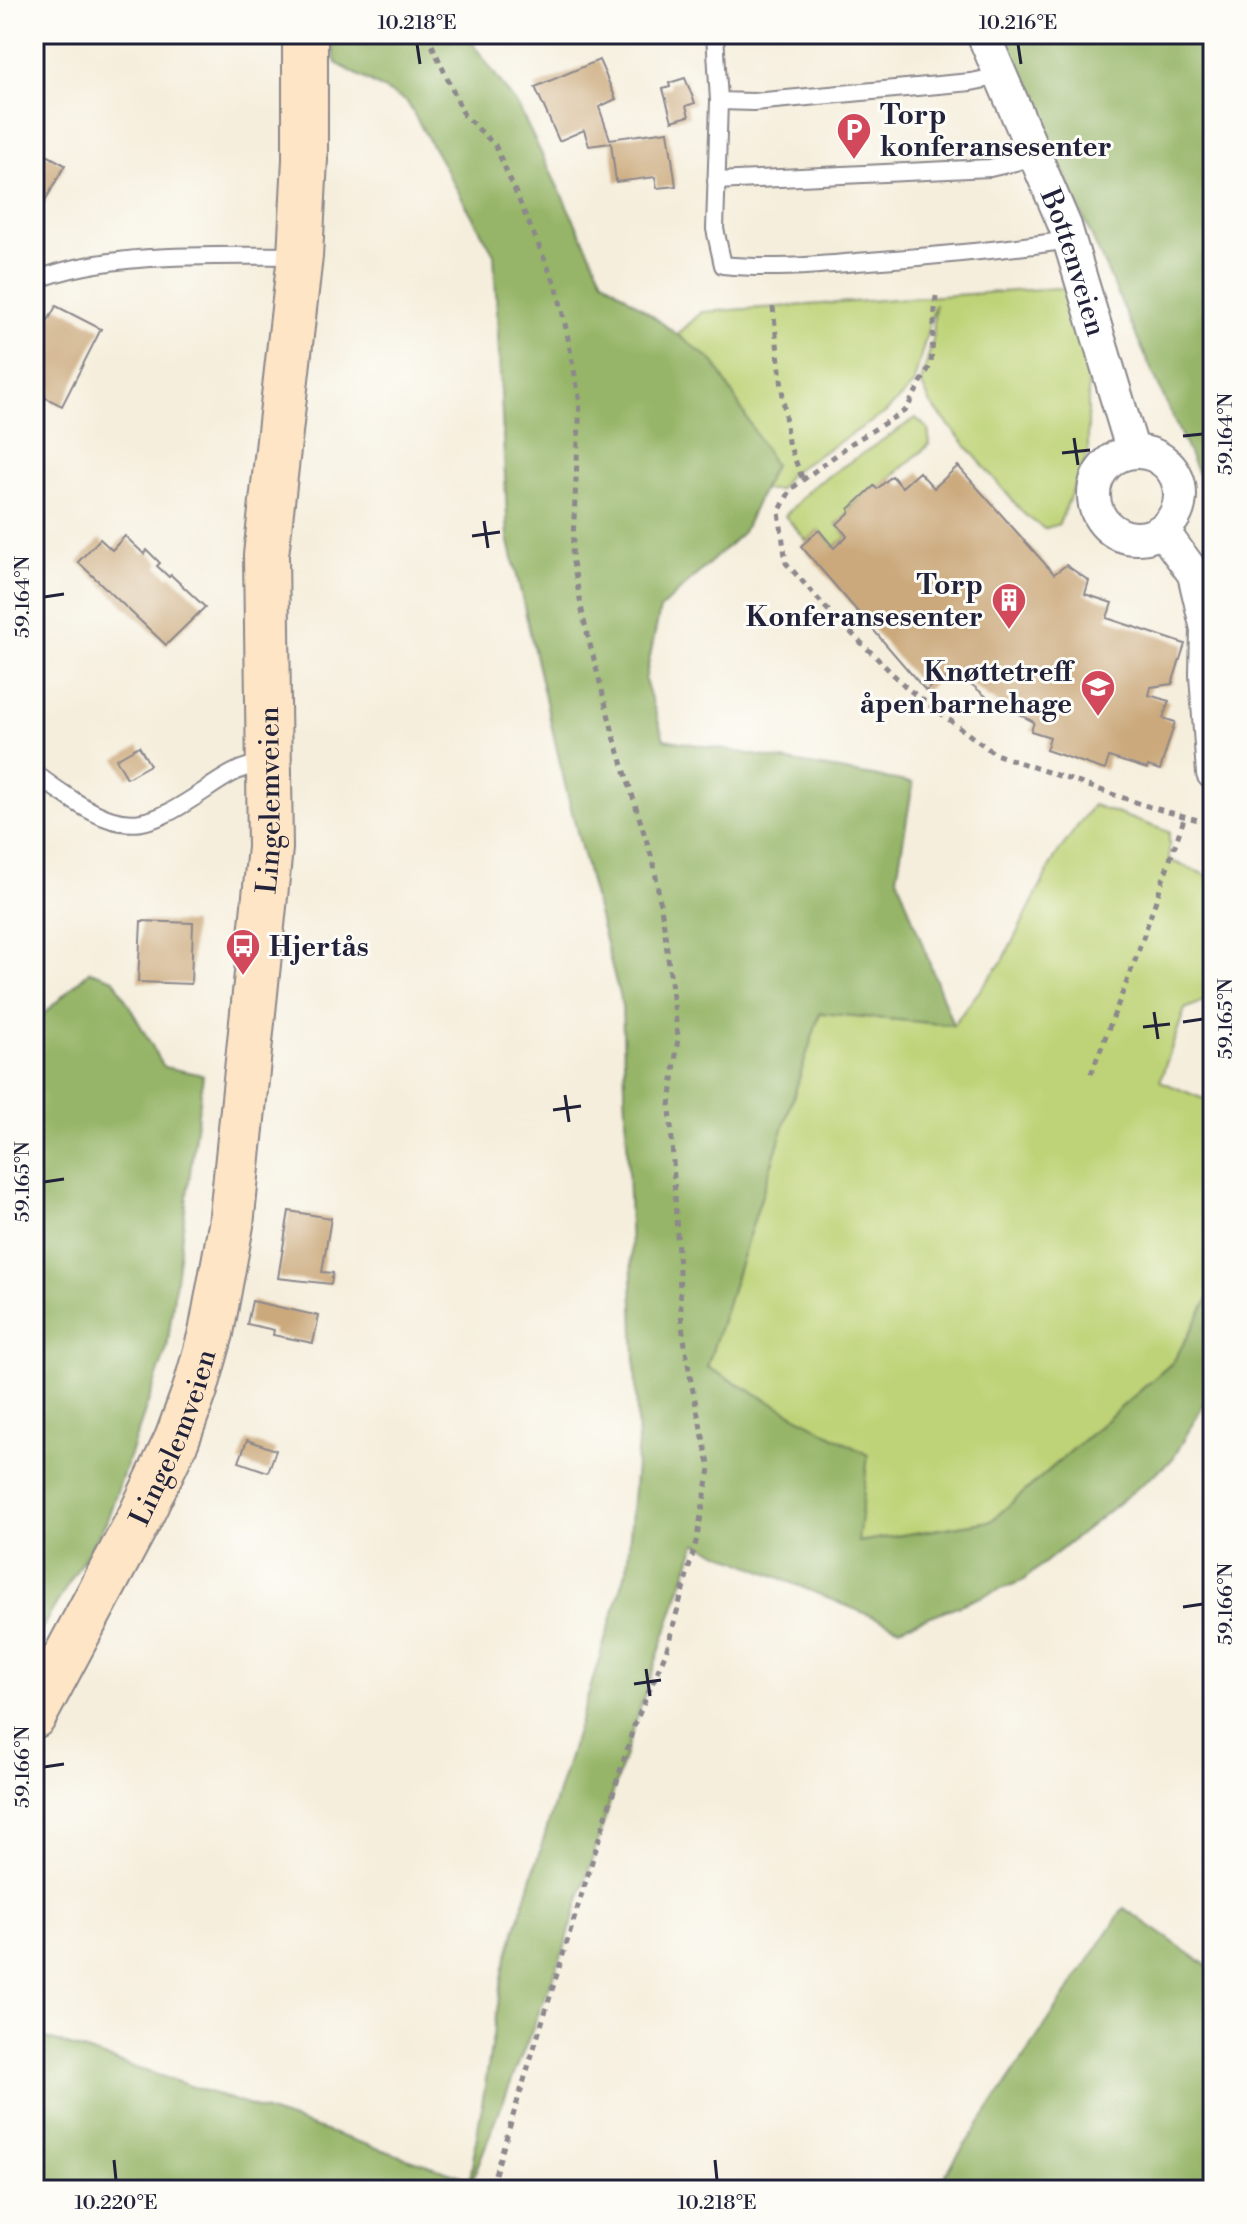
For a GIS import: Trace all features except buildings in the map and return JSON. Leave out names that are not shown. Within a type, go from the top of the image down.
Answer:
[{"type":"main road","name":"Lingelemveien","points":[[34,1716],[140,1517],[177,1439],[211,1333],[231,1225],[270,848],[266,555],[300,256],[305,159],[305,34]]},
{"type":"street","name":"Bottenveien","points":[[983,34],[1069,240],[1133,452]]},
{"type":"street","points":[[1133,452],[1159,457],[1177,477],[1180,504],[1175,516],[1162,530],[1141,538],[1126,536],[1112,530],[1102,519],[1095,506],[1094,491],[1098,477],[1107,464],[1119,455],[1133,452]]},
{"type":"street","points":[[1162,530],[1194,574],[1207,629],[1206,675],[1213,773]]},
{"type":"lane","points":[[715,34],[719,101],[715,229],[723,265],[758,268],[825,264],[986,252],[1069,240]]},
{"type":"lane","points":[[719,101],[753,102],[971,82],[1001,76]]},
{"type":"lane","points":[[716,181],[990,168],[1036,157]]},
{"type":"lane","points":[[34,281],[50,274],[125,260],[300,256]]},
{"type":"lane","points":[[34,772],[92,812],[117,823],[131,824],[154,819],[178,808],[249,764],[271,763]]},
{"type":"path","points":[[427,34],[464,115],[495,145],[524,207],[557,288],[580,402],[572,557],[584,621],[613,733],[654,865],[678,1037],[670,1106],[682,1326],[710,1469],[696,1542],[666,1652],[634,1726],[490,2190]]},
{"type":"path","points":[[936,296],[931,364],[906,410],[852,443],[791,489],[779,512],[786,563],[826,608],[908,689],[995,754],[1083,786],[1213,824]]},
{"type":"path","points":[[773,307],[788,442],[803,480]]},
{"type":"path","points":[[1091,1074],[1136,958],[1185,816]]},
{"type":"green space","points":[[329,34],[466,34],[519,108],[603,279],[714,362],[774,465],[743,532],[660,609],[645,680],[664,739],[913,783],[897,877],[953,1025],[820,1013],[707,1367],[868,1455],[858,1542],[991,1521],[1173,1362],[1213,1291],[1213,1387],[1173,1459],[1022,1581],[900,1628],[696,1543],[563,1952],[468,2190],[34,2190],[34,2034],[470,2179],[504,1967],[627,1569],[638,1442],[622,1006],[567,793],[508,537],[494,254],[407,102],[336,63]]},
{"type":"green space","points":[[1001,34],[1213,34],[1213,519],[1209,498]]},
{"type":"green space","points":[[1066,289],[1088,354],[1088,453],[1059,524],[1044,529],[1024,514],[931,404],[921,383],[933,339],[935,304],[913,385],[885,413],[790,473],[779,490],[763,490],[774,465],[677,335],[702,312]]},
{"type":"green space","points":[[916,418],[928,429],[930,444],[877,489],[874,487],[849,508],[850,512],[837,524],[847,536],[834,548],[819,530],[807,541],[785,516],[812,487]]},
{"type":"green space","points":[[34,536],[45,541],[38,591],[34,592]]},
{"type":"green space","points":[[1093,805],[1169,832],[1169,860],[1213,878],[1213,985],[1207,1000],[1185,1009],[1160,1081],[1213,1103],[1213,1291],[1174,1361],[991,1521],[857,1542],[707,1367],[820,1013],[953,1025],[1004,959],[1055,857]]},
{"type":"green space","points":[[90,971],[114,979],[164,1067],[203,1075],[167,1348],[107,1520],[34,1641],[34,1023]]},
{"type":"green space","points":[[1124,1908],[1213,1970],[1213,2190],[940,2190],[945,2175]]},
{"type":"place","name":"Torp konferansesenter","points":[[854,161]]},
{"type":"place","name":"Torp Konferansesenter","points":[[1009,631]]},
{"type":"place","name":"Knøttetreff åpen barnehage","points":[[1098,718]]},
{"type":"place","name":"Hjertås","points":[[243,977]]}]
